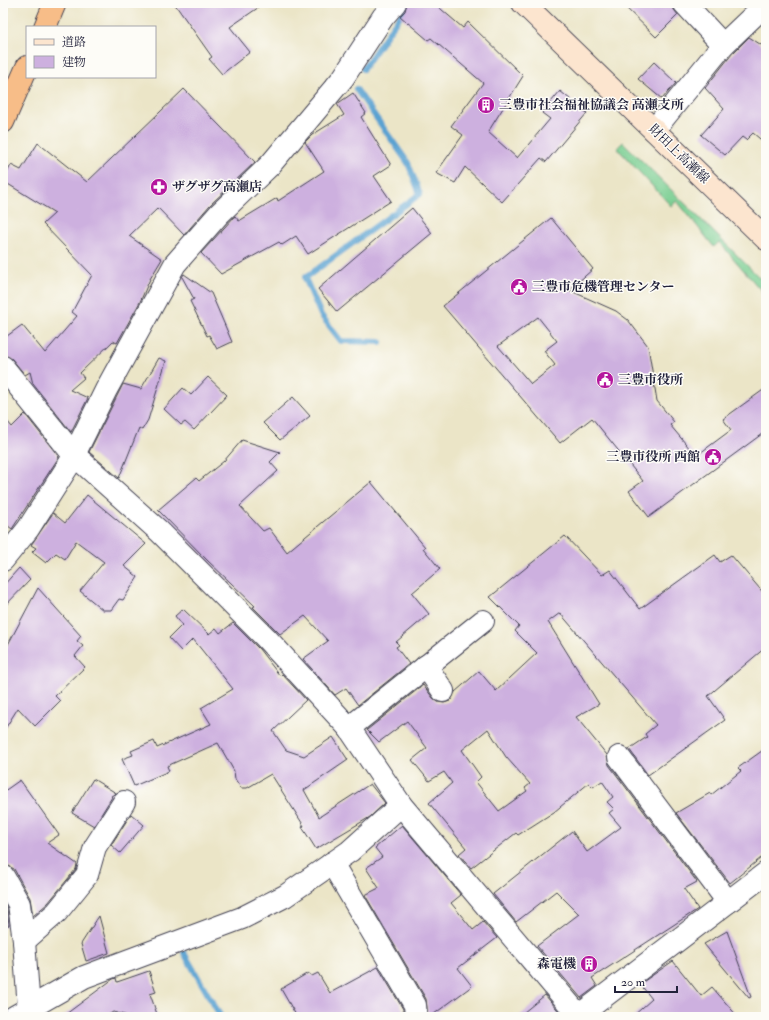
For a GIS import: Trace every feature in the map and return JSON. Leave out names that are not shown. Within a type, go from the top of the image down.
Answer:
[{"type":"highway","points":[[44,26],[55,3]]},
{"type":"highway","points":[[3,122],[26,69]]},
{"type":"main road","name":"財田上高瀬線","points":[[523,3],[766,239]]},
{"type":"street","points":[[3,560],[28,529],[70,463],[106,390],[175,264],[218,214],[270,165],[319,108],[343,78],[383,17],[395,3]]},
{"type":"street","points":[[684,3],[723,45]]},
{"type":"street","points":[[654,130],[723,45],[766,4]]},
{"type":"street","points":[[3,367],[74,454],[159,531],[266,638],[349,728],[401,806],[579,1017],[766,873]]},
{"type":"street","points":[[349,728],[483,621]]},
{"type":"street","points":[[426,666],[443,691]]},
{"type":"street","points":[[619,756],[728,902]]},
{"type":"street","points":[[24,941],[57,912],[87,875],[95,847],[124,802]]},
{"type":"street","points":[[21,1013],[84,977],[242,918],[285,896],[350,851],[401,806]]},
{"type":"street","points":[[332,863],[415,1005],[416,1017]]},
{"type":"street","points":[[3,876],[19,904],[24,941],[21,1013]]},
{"type":"green space","points":[[623,142],[766,284],[766,296],[719,242],[714,247],[677,201],[671,206],[617,148]]},
{"type":"building","points":[[174,3],[265,3],[230,27],[250,52],[222,74],[209,59],[212,57]]},
{"type":"building","points":[[407,3],[434,3],[463,28],[468,22],[523,76],[488,132],[517,158],[550,119],[542,113],[560,91],[587,113],[546,162],[541,158],[502,202],[465,167],[455,183],[436,173],[463,135],[451,126],[483,83],[431,38],[428,40],[400,16],[405,11]]},
{"type":"building","points":[[621,3],[669,3],[678,15],[656,37]]},
{"type":"building","points":[[749,37],[766,48],[766,144],[753,133],[746,140],[742,137],[725,155],[701,135],[724,109],[705,88],[732,54]]},
{"type":"building","points":[[654,62],[676,83],[662,99],[638,79]]},
{"type":"building","points":[[184,89],[255,162],[210,205],[184,235],[158,208],[129,236],[162,259],[117,343],[113,341],[80,373],[84,378],[70,390],[88,398],[71,432],[33,384],[30,372],[25,375],[12,359],[3,355],[3,339],[22,325],[45,353],[77,316],[72,312],[92,275],[43,224],[55,213],[3,181],[11,165],[21,170],[38,143],[87,182]]},
{"type":"building","points":[[353,93],[366,113],[361,117],[391,165],[374,176],[391,201],[308,254],[296,236],[282,245],[279,242],[221,274],[201,253],[235,216],[239,221],[277,198],[278,201],[324,171],[305,142],[312,135],[344,115],[337,104]]},
{"type":"building","points":[[412,208],[432,233],[337,312],[318,289]]},
{"type":"building","points":[[551,218],[593,269],[569,290],[616,311],[628,320],[648,346],[657,401],[674,422],[670,425],[696,456],[731,430],[723,419],[766,388],[766,431],[649,517],[629,491],[643,481],[592,418],[560,443],[443,306]],"holes":[[[538,317],[557,341],[544,351],[555,365],[531,384],[498,346]]]},
{"type":"building","points":[[184,274],[211,293],[232,342],[217,349],[209,335],[207,336],[190,301],[194,299],[182,277]]},
{"type":"building","points":[[159,358],[166,361],[148,420],[142,430],[139,428],[119,478],[89,452],[123,384],[141,389]]},
{"type":"building","points":[[208,377],[227,395],[194,430],[185,422],[181,425],[164,409],[183,388],[191,395]]},
{"type":"building","points":[[293,397],[310,416],[280,440],[263,423]]},
{"type":"building","points":[[25,414],[59,457],[12,529],[3,522],[3,416],[12,427]]},
{"type":"building","points":[[242,440],[280,452],[270,462],[278,471],[240,506],[263,531],[269,528],[287,552],[371,482],[425,547],[423,548],[440,569],[412,593],[429,614],[396,642],[399,645],[396,647],[409,664],[358,705],[346,688],[335,695],[303,659],[328,641],[305,616],[280,634],[253,607],[255,606],[158,510],[196,478],[199,481],[224,461]]},
{"type":"building","points":[[87,495],[146,544],[124,566],[138,577],[123,600],[119,599],[111,610],[103,610],[80,591],[104,562],[76,541],[65,559],[56,553],[46,563],[32,552],[36,548],[31,545],[53,513],[65,523]]},
{"type":"building","points":[[565,536],[602,575],[610,570],[640,609],[715,555],[720,562],[731,555],[766,596],[766,647],[708,696],[725,720],[648,775],[629,749],[647,737],[645,734],[656,725],[560,613],[548,622],[599,704],[576,717],[607,755],[609,765],[697,882],[684,889],[698,909],[592,978],[597,986],[581,998],[537,946],[579,914],[556,891],[516,922],[493,894],[572,831],[587,852],[621,827],[609,813],[614,809],[607,802],[613,797],[602,781],[593,787],[589,783],[554,812],[518,835],[516,833],[471,868],[459,854],[466,848],[429,803],[452,783],[444,772],[429,781],[412,760],[427,748],[407,721],[379,742],[367,730],[423,685],[433,698],[438,702],[444,703],[450,701],[455,692],[479,671],[496,691],[537,653],[515,631],[519,626],[490,597]],"holes":[[[488,729],[506,757],[530,784],[525,788],[527,791],[499,811],[476,782],[481,777],[462,750]]]},
{"type":"building","points":[[19,568],[30,580],[3,608],[3,586]]},
{"type":"building","points":[[38,588],[81,636],[77,641],[83,646],[75,656],[85,667],[55,696],[60,701],[35,726],[18,708],[3,732],[3,654]]},
{"type":"building","points":[[183,609],[209,634],[216,628],[220,633],[233,623],[259,649],[280,676],[282,674],[306,700],[273,731],[286,750],[304,756],[333,737],[348,760],[304,790],[319,817],[370,784],[385,803],[370,817],[316,849],[302,827],[304,826],[271,774],[247,788],[241,788],[235,779],[234,771],[218,743],[167,766],[169,771],[134,786],[122,759],[133,755],[131,751],[154,741],[157,748],[211,724],[201,708],[233,689],[193,639],[181,651],[169,638],[182,625],[175,616]]},
{"type":"building","points":[[766,748],[766,854],[730,883],[676,813],[710,793],[711,795],[741,771],[738,768]]},
{"type":"building","points":[[93,779],[116,793],[111,796],[112,797],[94,826],[72,813]]},
{"type":"building","points":[[20,780],[59,835],[47,843],[77,864],[76,869],[48,903],[33,916],[30,898],[14,869],[3,863],[3,792]]},
{"type":"building","points":[[131,814],[144,825],[120,853],[111,845]]},
{"type":"building","points":[[402,825],[461,895],[451,903],[473,930],[483,922],[497,938],[458,968],[472,986],[430,1017],[428,1017],[426,999],[365,895],[379,888],[366,868],[382,857],[375,848]]},
{"type":"building","points":[[3,901],[7,908],[9,925],[3,927]]},
{"type":"building","points":[[99,916],[109,953],[86,961],[81,944]]},
{"type":"building","points":[[727,931],[751,997],[749,998],[704,944]]},
{"type":"building","points":[[673,961],[701,996],[712,987],[738,1017],[632,1017],[652,999],[640,984]]},
{"type":"building","points":[[378,967],[403,1009],[403,1017],[297,1017],[281,989],[308,973],[312,976],[318,973],[330,993]]},
{"type":"building","points":[[149,971],[156,992],[150,994],[158,1017],[132,1017],[113,1012],[105,1017],[62,1017],[113,979],[116,978],[117,982]]},
{"type":"building","points":[[545,995],[562,1015],[559,1017],[518,1017]]},
{"type":"waterway","points":[[363,69],[409,3]]},
{"type":"waterway","points":[[356,89],[408,163],[420,194],[305,278],[321,315],[341,341],[380,342]]},
{"type":"waterway","points":[[184,953],[221,1017]]},
{"type":"place","name":"三豊市社会福祉協議会 高瀬支所","points":[[486,105]]},
{"type":"place","name":"ザグザグ高瀬店","points":[[159,187]]},
{"type":"place","name":"三豊市危機管理センター","points":[[519,287]]},
{"type":"place","name":"三豊市役所","points":[[605,380]]},
{"type":"place","name":"三豊市役所 西館","points":[[713,457]]},
{"type":"place","name":"森電機","points":[[589,964]]}]
